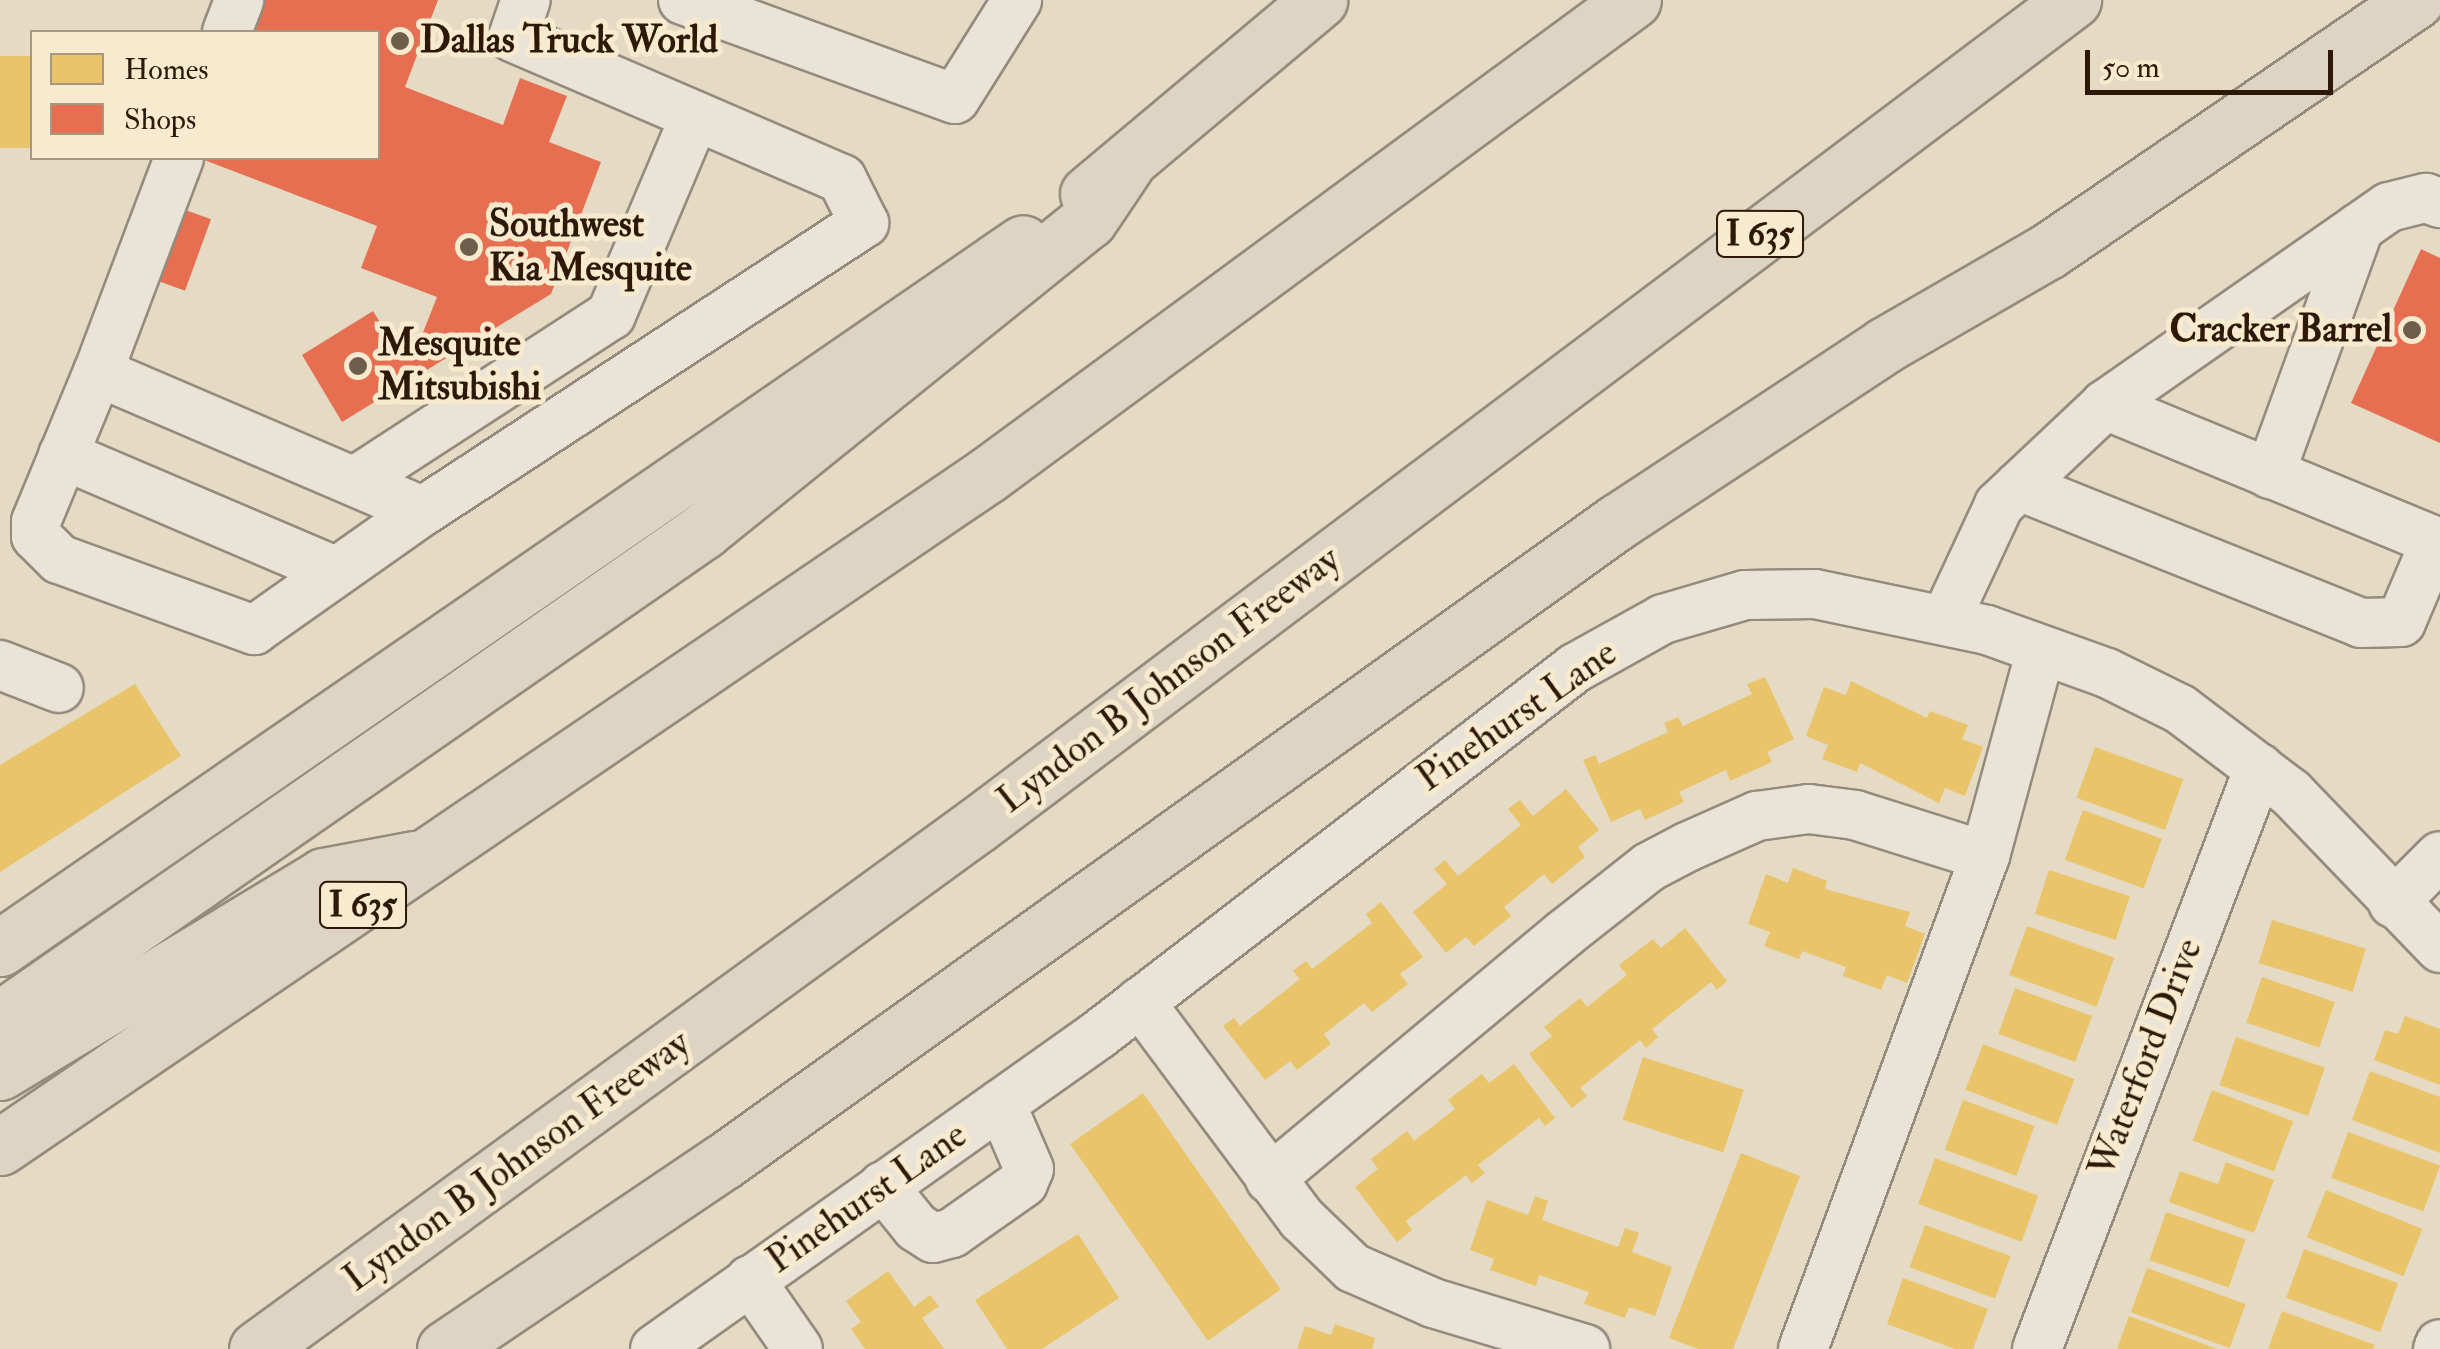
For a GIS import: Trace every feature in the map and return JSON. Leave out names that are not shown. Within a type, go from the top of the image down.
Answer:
[{"type":"main road","points":[[0,948],[919,318],[1126,165],[1319,0]]},
{"type":"main road","name":"I 635","points":[[0,1147],[437,854],[986,476],[1633,0]]},
{"type":"main road","name":"Lyndon B Johnson Freeway","points":[[257,1349],[1023,790],[2073,0]]},
{"type":"main road","points":[[445,1349],[916,1026],[1617,522],[1885,345],[2048,251],[2416,0]]},
{"type":"main road","points":[[0,1019],[703,531],[914,366],[1089,220],[1126,165]]},
{"type":"main road","points":[[0,1072],[323,876],[437,854]]},
{"type":"street","points":[[228,30],[239,0]]},
{"type":"street","points":[[179,160],[36,522],[36,536],[59,559],[254,630],[423,511],[864,223],[842,179],[512,36],[526,0]]},
{"type":"street","points":[[683,0],[955,99],[1017,0]]},
{"type":"street","points":[[355,481],[610,315],[695,116]]},
{"type":"street","points":[[1945,621],[1999,505],[2105,405],[2389,208],[2426,198],[2440,203]]},
{"type":"street","points":[[2270,474],[2360,228]]},
{"type":"street","points":[[98,372],[423,511]]},
{"type":"street","points":[[2019,486],[2361,623],[2401,622],[2437,543],[2105,405]]},
{"type":"street","points":[[64,455],[335,571]]},
{"type":"street","name":"Pinehurst Lane","points":[[674,1344],[750,1280],[1140,1002],[1468,746],[1575,668],[1662,620],[1744,595],[1815,594],[1945,621],[2041,650],[2180,709],[2259,768],[2332,831],[2393,903],[2440,948]]},
{"type":"street","points":[[1803,1349],[1990,842],[2041,650]]},
{"type":"street","points":[[0,665],[59,688]]},
{"type":"street","name":"Waterford Drive","points":[[2038,1349],[2259,768]]},
{"type":"street","points":[[1270,1179],[1578,923],[1649,867],[1687,847],[1757,816],[1808,808],[1990,842]]},
{"type":"street","points":[[2393,903],[2440,856]]},
{"type":"street","points":[[1140,1002],[1270,1179],[1353,1268],[1433,1302],[1585,1349]]},
{"type":"street","points":[[884,1186],[933,1238],[966,1223],[1023,1183],[1029,1169],[1001,1104]]},
{"type":"street","points":[[750,1280],[791,1339]]},
{"type":"building: Homes","points":[[0,56],[30,56],[30,148],[0,148]]},
{"type":"building: Homes","points":[[1765,677],[1794,739],[1767,752],[1772,762],[1730,781],[1726,770],[1679,792],[1684,802],[1645,820],[1640,809],[1611,822],[1583,760],[1595,755],[1599,764],[1668,732],[1664,723],[1678,717],[1683,726],[1752,694],[1747,684]]},
{"type":"building: Homes","points":[[1851,681],[1927,718],[1930,711],[1968,725],[1962,739],[1983,747],[1965,796],[1945,788],[1939,803],[1860,763],[1857,772],[1822,759],[1828,745],[1806,736],[1824,687],[1846,695]]},
{"type":"building: Homes","points":[[135,684],[181,756],[0,872],[0,765]]},
{"type":"building: Homes","points":[[2095,747],[2183,779],[2165,830],[2077,798]]},
{"type":"building: Homes","points":[[1566,789],[1599,830],[1578,847],[1585,857],[1552,884],[1544,874],[1504,907],[1511,916],[1474,946],[1466,937],[1446,953],[1413,912],[1447,884],[1434,869],[1445,860],[1458,876],[1521,825],[1508,809],[1520,800],[1533,816]]},
{"type":"building: Homes","points":[[2083,810],[2162,839],[2144,889],[2065,860]]},
{"type":"building: Homes","points":[[1793,868],[1827,881],[1825,889],[1910,912],[1905,926],[1925,934],[1907,983],[1887,975],[1881,990],[1843,976],[1846,967],[1802,951],[1799,959],[1764,946],[1770,932],[1748,924],[1766,874],[1788,883]]},
{"type":"building: Homes","points":[[2049,870],[2130,896],[2116,940],[2035,914]]},
{"type":"building: Homes","points":[[1381,902],[1423,957],[1400,974],[1408,984],[1372,1012],[1364,1003],[1324,1034],[1331,1044],[1297,1070],[1290,1061],[1265,1080],[1223,1026],[1234,1018],[1240,1026],[1300,979],[1293,971],[1306,961],[1312,969],[1372,923],[1366,914]]},
{"type":"building: Homes","points":[[2272,920],[2366,949],[2353,992],[2259,963]]},
{"type":"building: Homes","points":[[2027,926],[2114,958],[2097,1007],[2009,975]]},
{"type":"building: Homes","points":[[1685,928],[1727,981],[1717,990],[1711,982],[1652,1029],[1658,1037],[1646,1048],[1640,1040],[1580,1088],[1587,1096],[1572,1108],[1529,1054],[1552,1036],[1544,1027],[1580,998],[1587,1007],[1627,975],[1619,965],[1653,939],[1661,948]]},
{"type":"building: Homes","points":[[2262,977],[2335,1002],[2319,1047],[2246,1022]]},
{"type":"building: Homes","points":[[2015,988],[2092,1016],[2075,1062],[1998,1034]]},
{"type":"building: Homes","points":[[2405,1016],[2440,1029],[2440,1085],[2374,1060],[2385,1030],[2398,1034]]},
{"type":"building: Homes","points":[[2236,1037],[2325,1068],[2308,1116],[2219,1085]]},
{"type":"building: Homes","points":[[1983,1044],[2074,1079],[2057,1125],[1965,1090]]},
{"type":"building: Homes","points":[[1643,1057],[1744,1090],[1723,1153],[1623,1120]]},
{"type":"building: Homes","points":[[1514,1064],[1555,1118],[1545,1126],[1539,1118],[1478,1165],[1485,1173],[1472,1183],[1466,1175],[1406,1221],[1412,1230],[1397,1242],[1355,1187],[1378,1169],[1371,1159],[1407,1131],[1414,1141],[1455,1109],[1448,1100],[1482,1074],[1489,1083]]},
{"type":"building: Homes","points":[[2370,1071],[2440,1097],[2440,1153],[2352,1120]]},
{"type":"building: Homes","points":[[2212,1090],[2293,1121],[2274,1172],[2193,1140]]},
{"type":"building: Homes","points":[[1143,1093],[1281,1290],[1208,1341],[1070,1144]]},
{"type":"building: Homes","points":[[1963,1100],[2034,1126],[2016,1176],[1945,1150]]},
{"type":"building: Homes","points":[[2348,1132],[2440,1165],[2423,1212],[2331,1178]]},
{"type":"building: Homes","points":[[1741,1153],[1800,1176],[1733,1349],[1698,1349],[1669,1338]]},
{"type":"building: Homes","points":[[1935,1158],[2038,1196],[2022,1242],[1918,1204]]},
{"type":"building: Homes","points":[[2226,1162],[2274,1180],[2254,1233],[2169,1202],[2180,1171],[2218,1184]]},
{"type":"building: Homes","points":[[2326,1190],[2422,1229],[2403,1276],[2307,1237]]},
{"type":"building: Homes","points":[[1535,1196],[1548,1201],[1542,1220],[1618,1247],[1625,1228],[1639,1233],[1632,1252],[1672,1267],[1655,1316],[1629,1307],[1625,1318],[1584,1304],[1589,1292],[1539,1275],[1536,1286],[1490,1270],[1494,1259],[1470,1250],[1487,1200],[1528,1215]]},
{"type":"building: Homes","points":[[2166,1212],[2245,1239],[2229,1288],[2149,1260]]},
{"type":"building: Homes","points":[[1925,1225],[2011,1256],[1995,1298],[1910,1267]]},
{"type":"building: Homes","points":[[1078,1234],[1119,1298],[1042,1349],[1007,1349],[975,1300]]},
{"type":"building: Homes","points":[[2304,1249],[2398,1283],[2380,1332],[2286,1298]]},
{"type":"building: Homes","points":[[2147,1268],[2246,1304],[2230,1348],[2131,1312]]},
{"type":"building: Homes","points":[[888,1271],[914,1307],[930,1295],[939,1306],[922,1318],[944,1349],[865,1349],[851,1329],[861,1322],[846,1301]]},
{"type":"building: Homes","points":[[1903,1278],[1988,1309],[1973,1349],[1955,1349],[1887,1324]]},
{"type":"building: Homes","points":[[2282,1311],[2375,1345],[2373,1349],[2268,1349]]},
{"type":"building: Homes","points":[[2129,1316],[2217,1349],[2117,1349]]},
{"type":"building: Homes","points":[[1335,1324],[1375,1338],[1372,1349],[1297,1349],[1305,1326],[1331,1335]]},
{"type":"building: Shops","name":"Southwest Kia Mesquite","points":[[256,0],[438,0],[405,87],[503,125],[520,78],[567,96],[549,142],[601,162],[551,294],[342,422],[302,355],[373,311],[399,353],[420,340],[437,297],[361,268],[377,226],[204,160],[380,160],[380,30],[244,30]]},
{"type":"building: Shops","points":[[180,208],[211,219],[185,291],[154,279]]},
{"type":"building: Shops","name":"Cracker Barrel","points":[[2421,249],[2440,258],[2440,443],[2351,403]]},
{"type":"place","name":"Dallas Truck World","points":[[400,41]]},
{"type":"place","name":"Southwest Kia Mesquite","points":[[469,247]]},
{"type":"place","name":"Cracker Barrel","points":[[2412,330]]},
{"type":"place","name":"Mesquite Mitsubishi","points":[[358,366]]}]
